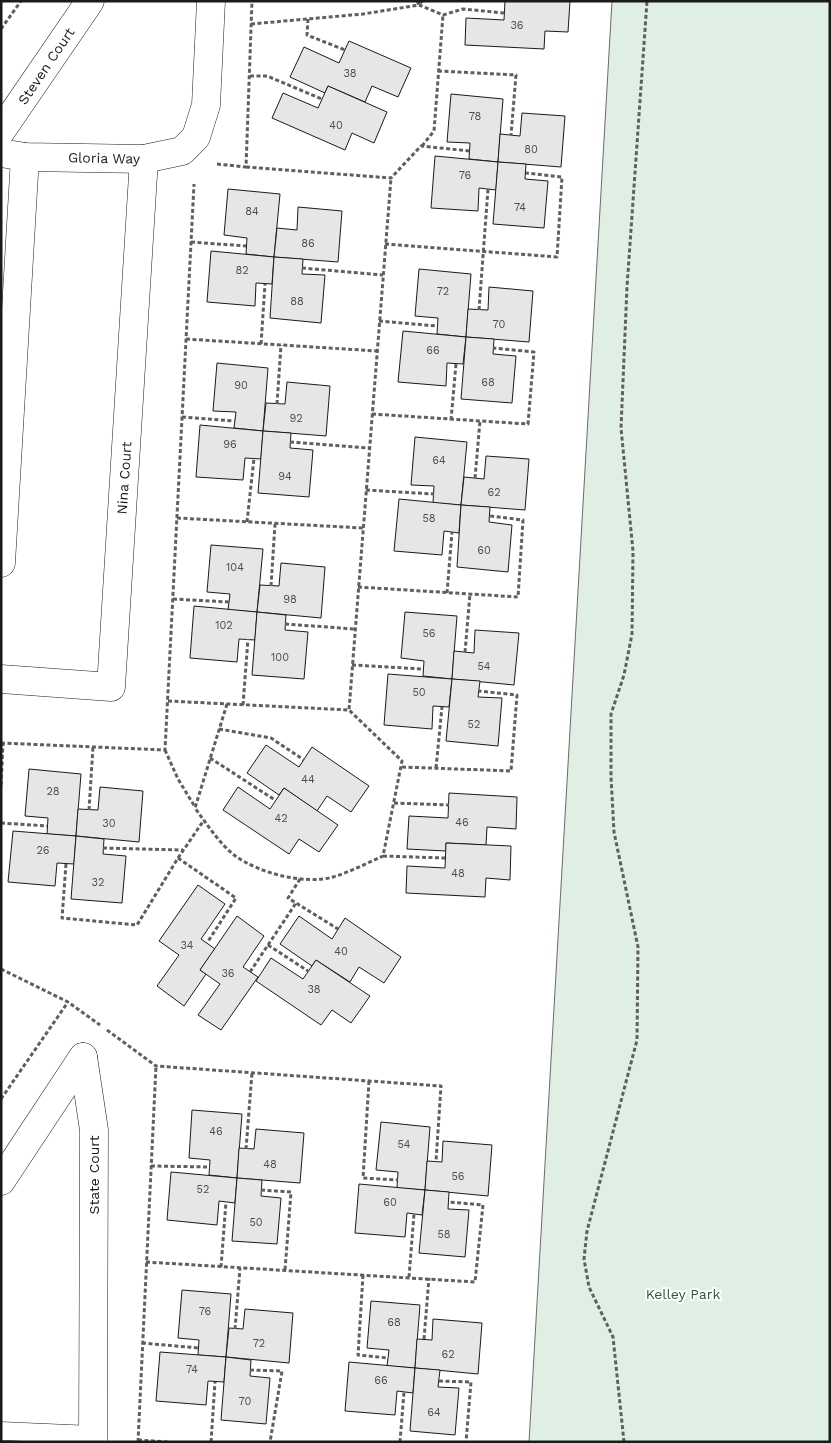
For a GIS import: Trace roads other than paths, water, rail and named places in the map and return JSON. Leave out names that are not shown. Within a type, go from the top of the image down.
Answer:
[{"type":"street","name":"Steven Court","points":[[1,131],[90,1]]},
{"type":"street","name":"Gloria Way","points":[[13,155],[144,160],[182,151],[196,137],[206,105],[211,1]]},
{"type":"street","points":[[1,563],[13,155]]},
{"type":"street","name":"Nina Court","points":[[1,679],[111,687],[144,160]]},
{"type":"street","name":"State Court","points":[[1,1180],[83,1057],[94,1130],[93,1438]]},
{"type":"lane","points":[[1,1431],[93,1438]]},
{"type":"park label","name":"Kelley Park","points":[[683,1294]]}]
